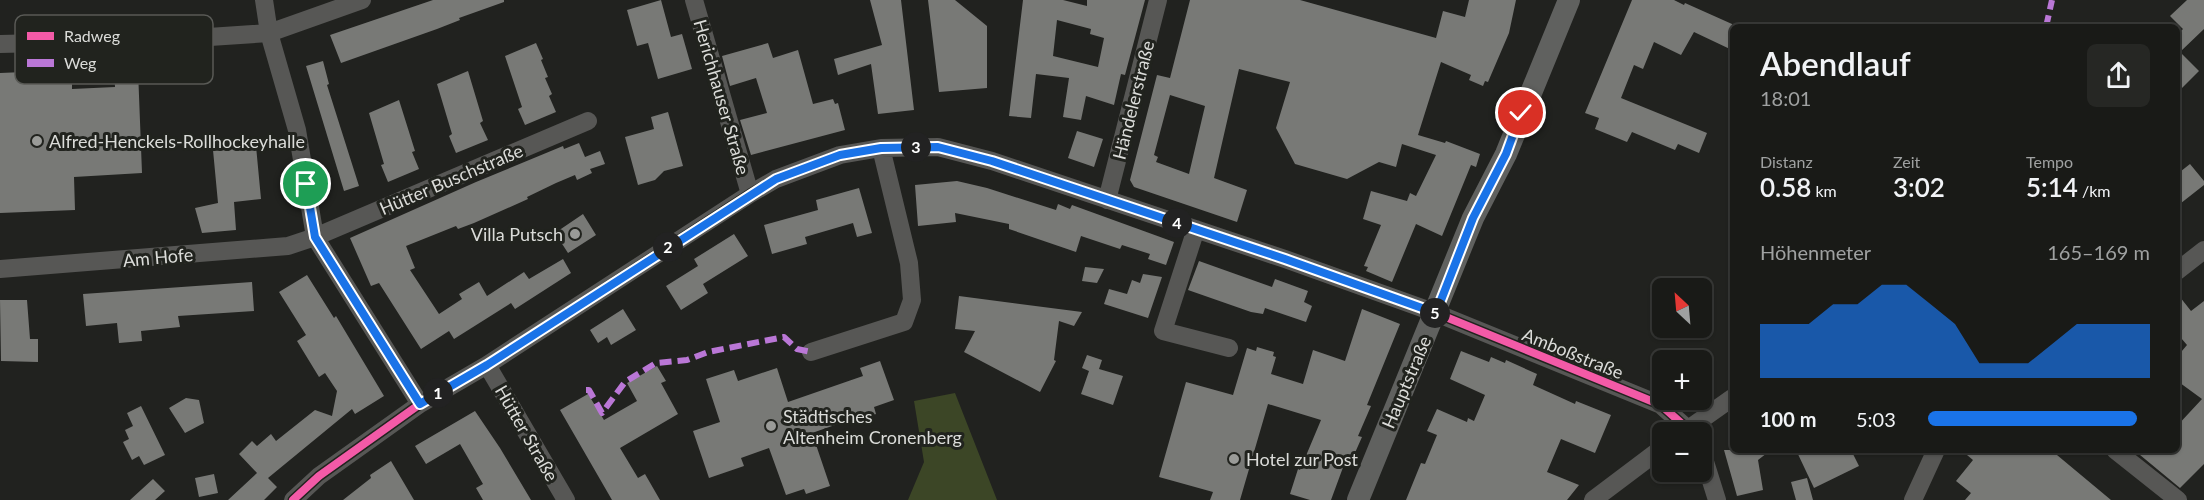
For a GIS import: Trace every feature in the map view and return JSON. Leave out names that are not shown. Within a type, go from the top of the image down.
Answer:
[{"type":"main road","name":"Hauptstraße","points":[[1358,500],[1473,218],[1506,154],[1569,0]]},
{"type":"street","points":[[264,0],[269,33],[297,130],[315,237],[420,404]]},
{"type":"street","points":[[213,37],[269,33],[362,0]]},
{"type":"street","name":"Herichhauser Straße","points":[[694,0],[750,194]]},
{"type":"street","name":"Händelerstraße","points":[[1107,200],[1158,0]]},
{"type":"street","points":[[0,44],[15,44]]},
{"type":"street","name":"Hütter Buschstraße","points":[[315,237],[588,121]]},
{"type":"street","name":"Herichhauser Straße","points":[[292,500],[319,476],[420,404],[487,365],[750,194],[811,164],[840,155],[881,148],[938,147],[992,161],[1436,313]]},
{"type":"street","points":[[811,352],[904,322],[912,300],[909,263],[881,148]]},
{"type":"street","points":[[1196,230],[1163,331],[1229,348]]},
{"type":"street","name":"Am Hofe","points":[[0,269],[288,246],[315,237]]},
{"type":"street","points":[[2180,269],[2204,250]]},
{"type":"street","name":"Amboßstraße","points":[[1436,313],[1661,405],[1679,422]]},
{"type":"street","name":"Hütter Straße","points":[[487,365],[566,500]]},
{"type":"street","points":[[1700,422],[1730,400]]},
{"type":"street","points":[[1913,500],[1935,453]]},
{"type":"street","points":[[2119,453],[2178,500]]},
{"type":"street","points":[[1593,500],[1652,456]]},
{"type":"street","points":[[1711,482],[1717,500]]},
{"type":"green space","points":[[955,393],[997,500],[908,500],[924,462],[914,401]]},
{"type":"building","points":[[433,0],[504,0],[504,2],[459,18],[460,20],[437,29],[341,63],[330,35]]},
{"type":"building","points":[[661,0],[671,37],[682,34],[692,69],[658,79],[648,43],[637,46],[627,10]]},
{"type":"building","points":[[870,0],[901,0],[914,110],[878,114],[871,64],[838,75],[834,59],[882,45]]},
{"type":"building","points":[[928,0],[955,0],[987,26],[987,88],[939,92]]},
{"type":"building","points":[[1023,0],[1063,0],[1087,6],[1087,0],[1145,0],[1125,75],[1121,74],[1114,105],[1086,96],[1081,120],[1063,117],[1069,78],[1036,74],[1031,118],[1009,116]],"holes":[[[1057,20],[1091,29],[1090,34],[1104,38],[1098,67],[1053,56]]]},
{"type":"building","points":[[1190,0],[1300,0],[1436,38],[1443,11],[1465,17],[1469,0],[1516,0],[1509,33],[1488,82],[1485,81],[1483,86],[1469,80],[1471,75],[1441,62],[1418,135],[1445,143],[1446,141],[1480,154],[1476,167],[1471,165],[1442,236],[1416,224],[1392,282],[1366,271],[1368,267],[1364,266],[1381,225],[1363,219],[1371,191],[1407,201],[1410,193],[1416,196],[1436,155],[1402,144],[1396,167],[1379,162],[1347,179],[1295,164],[1276,128],[1290,82],[1239,69],[1214,178],[1247,190],[1237,222],[1134,187],[1130,180],[1157,75],[1170,78]],"holes":[[[1170,95],[1205,106],[1189,174],[1156,162],[1158,157],[1154,155]]]},
{"type":"building","points":[[1632,0],[1674,0],[1732,24],[1730,24],[1730,49],[1694,32],[1681,55],[1654,42],[1643,69],[1634,65],[1621,98],[1707,133],[1699,153],[1678,144],[1675,150],[1632,132],[1627,142],[1595,129],[1599,118],[1585,113]]},
{"type":"building","points":[[2187,0],[2204,0],[2204,29],[2180,52],[2180,32],[2183,29],[2170,16]]},
{"type":"building","points":[[536,43],[548,77],[545,78],[552,94],[549,96],[556,112],[525,125],[518,109],[522,107],[505,56]]},
{"type":"building","points":[[768,43],[773,58],[798,50],[813,104],[833,99],[835,104],[838,103],[845,130],[751,155],[740,120],[767,113],[756,78],[730,86],[722,56]]},
{"type":"building","points":[[2180,52],[2199,71],[2180,90]]},
{"type":"building","points":[[323,61],[329,84],[327,85],[359,186],[344,191],[306,66]]},
{"type":"building","points":[[468,71],[483,121],[480,123],[488,140],[456,153],[449,136],[452,134],[437,84]]},
{"type":"building","name":"Alfred-Henckels-Rollhockeyhalle","points":[[15,72],[15,84],[72,84],[72,89],[139,84],[142,173],[74,177],[75,210],[0,213],[0,73]]},
{"type":"building","points":[[399,100],[415,151],[412,152],[419,169],[388,182],[381,165],[384,164],[369,113]]},
{"type":"building","points":[[668,112],[683,166],[664,171],[655,180],[638,185],[625,137],[654,129],[651,117]]},
{"type":"building","points":[[1077,131],[1103,139],[1094,167],[1068,158]]},
{"type":"building","points":[[579,143],[585,157],[600,151],[605,164],[590,169],[592,173],[577,180],[575,175],[474,223],[458,229],[456,226],[406,246],[415,268],[410,270],[439,314],[462,299],[459,294],[479,282],[487,296],[524,272],[529,279],[563,259],[571,273],[515,309],[511,303],[454,339],[449,331],[421,349],[379,283],[371,286],[350,238],[476,182],[563,146],[564,149]]},
{"type":"building","points":[[256,146],[261,199],[234,202],[236,230],[202,233],[195,208],[218,203],[213,150]]},
{"type":"building","points":[[2190,164],[2204,181],[2204,185],[2180,204],[2180,172]]},
{"type":"building","points":[[957,181],[1056,210],[1058,204],[1070,209],[1072,205],[1174,242],[1166,265],[1148,259],[1150,254],[1122,245],[1120,249],[1081,236],[1076,252],[1009,229],[1009,224],[955,213],[956,222],[918,226],[915,185]]},
{"type":"building","points":[[859,188],[872,233],[857,237],[853,223],[805,237],[807,244],[772,254],[764,225],[818,210],[816,200]]},
{"type":"building","name":"Villa Putsch","points":[[583,214],[596,235],[568,253],[555,233]]},
{"type":"building","points":[[734,234],[748,256],[703,284],[708,293],[681,310],[666,286],[698,266],[694,259]]},
{"type":"building","points":[[1199,261],[1272,287],[1275,279],[1308,291],[1304,302],[1312,306],[1306,322],[1265,308],[1263,314],[1251,312],[1188,290]]},
{"type":"building","points":[[1085,267],[1104,269],[1097,283],[1082,281]]},
{"type":"building","points":[[1143,274],[1162,277],[1148,318],[1104,304],[1109,289],[1127,294],[1132,280],[1140,283]]},
{"type":"building","points":[[307,275],[334,318],[336,316],[384,396],[355,414],[352,409],[268,478],[277,487],[264,500],[228,500],[257,473],[239,454],[252,441],[257,446],[271,434],[276,441],[315,410],[332,416],[337,391],[325,373],[319,377],[297,341],[306,335],[279,292]]},
{"type":"building","points":[[252,282],[254,311],[178,316],[180,327],[141,331],[142,341],[119,343],[117,323],[86,326],[83,294]]},
{"type":"building","points":[[959,296],[1082,312],[1074,326],[1059,321],[1054,360],[1056,361],[1040,392],[964,352],[975,331],[955,329]]},
{"type":"building","points":[[2180,297],[2191,311],[2204,301],[2204,464],[2180,488],[2138,453],[2180,453],[2180,423],[2202,399],[2180,383],[2180,353],[2187,345],[2180,337]]},
{"type":"building","points":[[0,300],[27,300],[30,339],[38,339],[38,362],[1,361]]},
{"type":"building","points":[[623,309],[636,330],[611,345],[607,337],[598,343],[590,330]]},
{"type":"building","points":[[1362,309],[1400,324],[1367,405],[1371,406],[1358,436],[1362,437],[1350,464],[1345,462],[1331,500],[1310,500],[1290,494],[1298,469],[1300,470],[1321,420],[1268,404],[1240,500],[1210,500],[1213,492],[1159,477],[1186,382],[1233,395],[1247,348],[1256,351],[1257,347],[1274,352],[1273,356],[1276,357],[1271,374],[1303,384],[1313,350],[1345,361]]},
{"type":"building","points":[[1461,351],[1489,362],[1491,357],[1505,363],[1506,360],[1537,374],[1533,385],[1575,404],[1576,401],[1611,415],[1595,453],[1561,439],[1547,472],[1579,485],[1567,500],[1406,500],[1421,463],[1425,464],[1437,435],[1427,431],[1437,409],[1467,422],[1468,418],[1474,421],[1485,395],[1450,379]]},
{"type":"building","points":[[1087,355],[1102,360],[1099,369],[1123,376],[1113,405],[1081,394],[1089,371],[1082,368]]},
{"type":"building","name":"Städtisches Altenheim Cronenberg","points":[[880,361],[894,400],[874,407],[876,414],[859,420],[858,417],[812,433],[830,486],[806,494],[804,489],[786,495],[769,448],[741,458],[744,466],[709,478],[693,431],[720,422],[706,379],[734,370],[738,381],[777,368],[788,402],[863,376],[860,368]]},
{"type":"building","points":[[657,366],[666,381],[661,383],[678,414],[620,448],[638,478],[645,474],[660,500],[612,500],[560,410],[588,394],[604,420],[637,401],[627,383]]},
{"type":"building","points":[[186,398],[199,400],[204,423],[185,433],[169,408]]},
{"type":"building","points":[[141,406],[165,455],[144,465],[139,456],[132,460],[123,442],[129,439],[125,430],[133,426],[127,413]]},
{"type":"building","points":[[475,411],[531,500],[483,500],[476,488],[483,484],[460,444],[426,464],[415,446]]},
{"type":"building","points":[[1724,450],[1730,450],[1730,453],[1767,453],[1758,460],[1763,490],[1737,496]]},
{"type":"building","points":[[1797,453],[1852,453],[1859,466],[1814,488]]},
{"type":"building","points":[[1965,453],[2055,453],[2111,500],[1965,500],[1971,493],[1956,481],[1973,460]]},
{"type":"building","points":[[391,461],[414,500],[343,500],[371,478],[370,475]]},
{"type":"building","points":[[214,474],[218,493],[199,497],[195,478]]},
{"type":"building","points":[[1807,478],[1813,500],[1796,500],[1791,482]]},
{"type":"building","points":[[153,479],[165,491],[155,500],[130,500]]},
{"type":"marked path","points":[[2047,24],[2052,0]]},
{"type":"marked path","points":[[586,390],[589,390],[602,413],[625,382],[656,363],[687,360],[708,352],[784,337],[797,349],[811,352]]},
{"type":"cycle path","points":[[293,500],[319,476],[420,404],[487,365],[750,194],[776,179],[840,155],[881,148],[938,147],[992,161],[1285,259],[1436,313],[1661,405],[1680,422]]},
{"type":"place","name":"Alfred-Henckels-Rollhockeyhalle","points":[[37,141]]},
{"type":"place","name":"Villa Putsch","points":[[575,234]]},
{"type":"place","name":"Städtisches Altenheim Cronenberg","points":[[771,426]]},
{"type":"place","name":"Hotel zur Post","points":[[1234,459]]},
{"type":"route","points":[[306,184],[315,237],[420,404],[487,365],[625,274],[776,179],[840,155],[881,148],[938,147],[992,161],[1285,259],[1436,313],[1473,218],[1506,154],[1521,113]]}]
